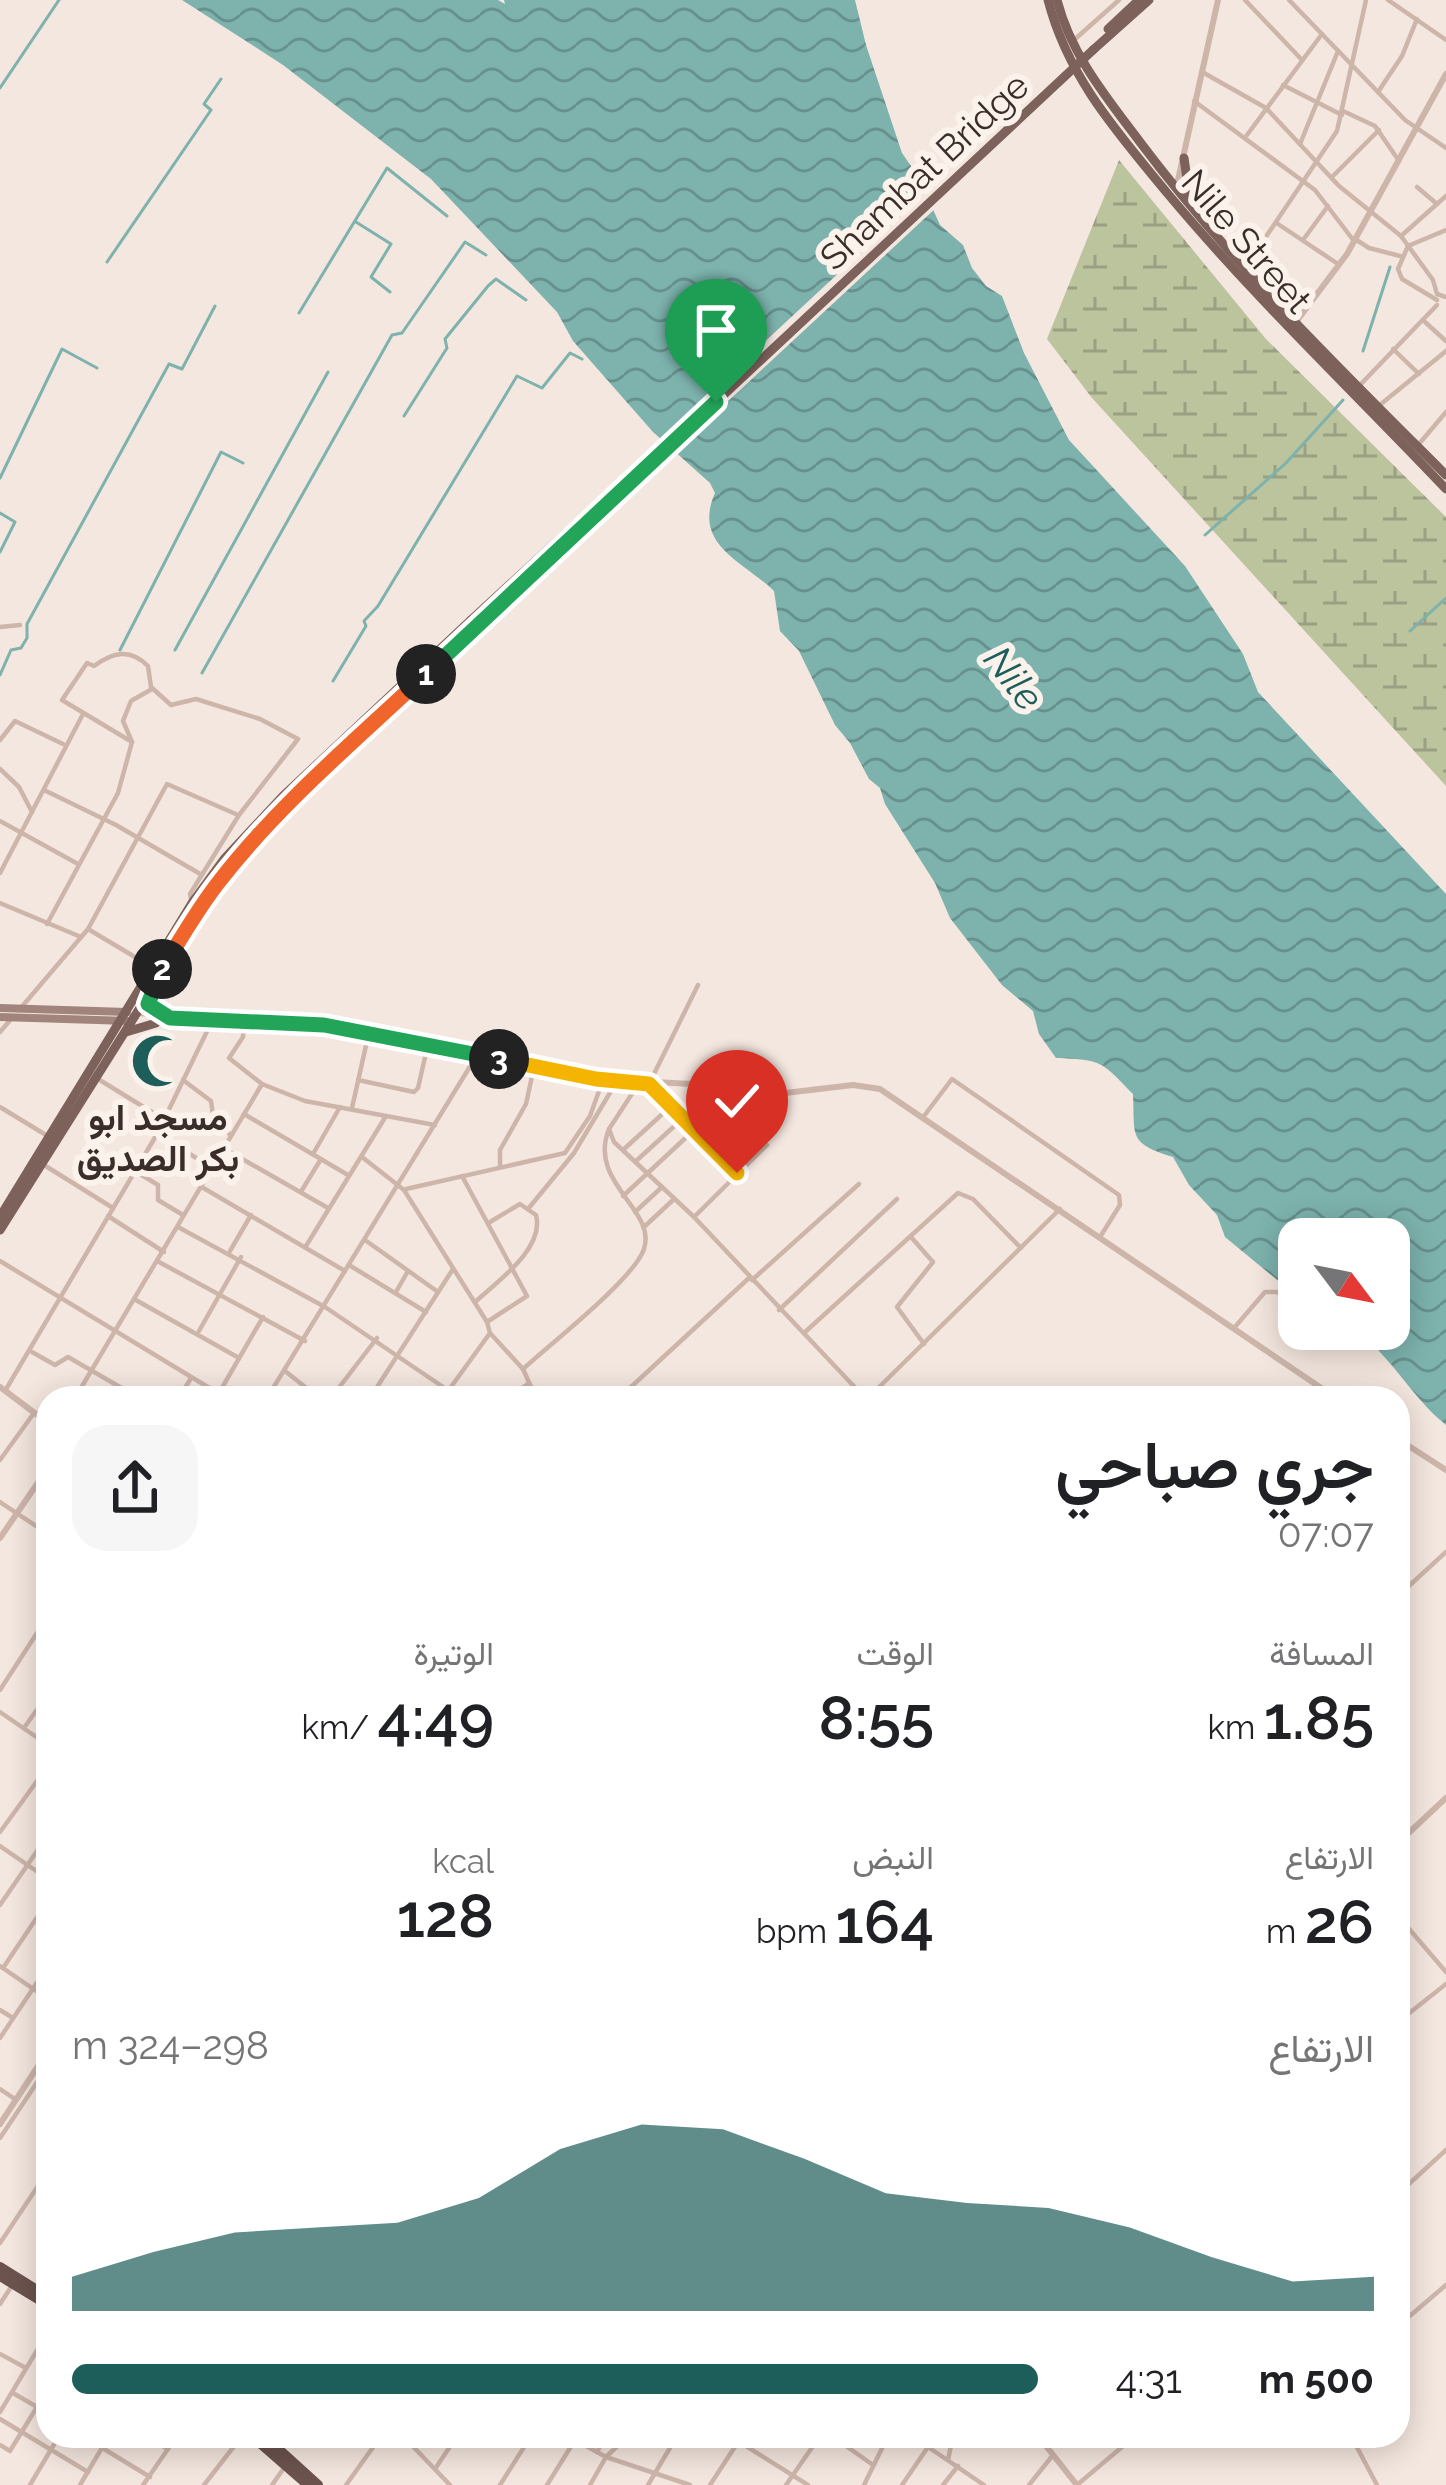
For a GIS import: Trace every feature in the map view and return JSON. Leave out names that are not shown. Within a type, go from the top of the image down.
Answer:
[{"type":"highway","points":[[0,2271],[36,2295]]},
{"type":"highway","points":[[0,2271],[36,2294]]},
{"type":"highway","points":[[267,2448],[308,2485]]},
{"type":"highway","points":[[286,2448],[318,2485]]},
{"type":"main road","name":"Nile Street","points":[[1053,0],[1071,42],[1174,193],[1193,208],[1294,324],[1446,475]]},
{"type":"main road","name":"Nile Street","points":[[1053,0],[1063,48],[1085,92],[1264,305],[1446,489]]},
{"type":"main road","points":[[1091,48],[1138,0]]},
{"type":"main road","points":[[1091,48],[1149,0]]},
{"type":"main road","name":"Shambat Bridge","points":[[473,623],[1091,48]]},
{"type":"main road","points":[[1156,164],[1174,167],[1184,158]]},
{"type":"main road","points":[[1184,158],[1193,208]]},
{"type":"main road","points":[[0,1230],[96,1078],[152,968],[226,858],[283,796],[473,623]]},
{"type":"main road","points":[[0,1012],[13,1017],[99,1020],[126,1013],[154,982],[203,903],[263,830],[473,623]]},
{"type":"main road","points":[[0,1217],[115,1036],[162,1018],[148,1004],[154,982]]},
{"type":"main road","points":[[0,1012],[126,1013]]},
{"type":"main road","points":[[99,1020],[110,1024],[115,1036]]},
{"type":"street","points":[[1071,42],[1119,0]]},
{"type":"street","points":[[1174,193],[1218,0]]},
{"type":"street","points":[[1245,0],[1302,60]]},
{"type":"street","points":[[1289,0],[1405,121],[1444,147],[1446,138]]},
{"type":"street","points":[[1295,7],[1301,0]]},
{"type":"street","points":[[1243,270],[1337,131],[1366,0]]},
{"type":"street","points":[[1388,0],[1405,4],[1446,40]]},
{"type":"street","points":[[1378,92],[1402,56],[1417,19]]},
{"type":"street","points":[[1245,138],[1322,34]]},
{"type":"street","points":[[1300,144],[1338,51]]},
{"type":"street","points":[[1201,71],[1266,108],[1332,177],[1401,236],[1435,284],[1437,300],[1446,314]]},
{"type":"street","points":[[1294,324],[1340,265],[1445,80]]},
{"type":"street","points":[[1282,85],[1379,130],[1399,161]]},
{"type":"street","points":[[1194,101],[1305,182],[1355,240],[1401,256]]},
{"type":"street","points":[[1332,177],[1379,130]]},
{"type":"street","points":[[1417,187],[1437,204]]},
{"type":"street","points":[[1401,236],[1446,196]]},
{"type":"street","points":[[1303,240],[1328,206]]},
{"type":"street","points":[[1278,224],[1340,265]]},
{"type":"street","points":[[1437,300],[1402,279],[1398,269],[1408,246],[1446,230]]},
{"type":"street","points":[[1359,386],[1424,322],[1437,300],[1446,297]]},
{"type":"street","points":[[1424,322],[1446,341]]},
{"type":"street","points":[[1393,348],[1419,374]]},
{"type":"street","points":[[1379,406],[1446,351]]},
{"type":"street","points":[[1417,446],[1446,412]]},
{"type":"street","points":[[0,626],[20,625]]},
{"type":"street","points":[[132,742],[62,700],[87,663],[94,666],[110,654],[131,654],[148,666],[153,689],[171,705],[196,699],[296,736],[297,742],[239,815],[190,894],[192,903]]},
{"type":"street","points":[[47,924],[118,793],[132,742],[123,721],[131,701],[153,689]]},
{"type":"street","points":[[0,873],[83,715]]},
{"type":"street","points":[[0,740],[15,721],[66,745]]},
{"type":"street","points":[[0,769],[19,787],[32,812]]},
{"type":"street","points":[[0,1032],[88,929],[167,784],[239,815]]},
{"type":"street","points":[[44,790],[202,875]]},
{"type":"street","points":[[0,821],[78,864]]},
{"type":"street","points":[[0,903],[81,938]]},
{"type":"street","points":[[88,929],[152,968]]},
{"type":"street","points":[[649,1084],[698,985]]},
{"type":"street","points":[[126,1013],[212,1022],[324,1025],[603,1080],[692,1084],[751,1097],[868,1086],[891,1094],[1319,1386]]},
{"type":"street","points":[[0,1460],[34,1413],[3,1389],[31,1352],[157,1134],[212,1022]]},
{"type":"street","points":[[244,1023],[243,1037],[229,1058],[262,1084],[305,1102],[435,1125]]},
{"type":"street","points":[[352,1109],[369,1032]]},
{"type":"street","points":[[358,1080],[414,1092],[428,1044]]},
{"type":"street","points":[[276,1386],[364,1240],[402,1187],[477,1055]]},
{"type":"street","points":[[500,1167],[500,1150],[526,1104],[534,1066]]},
{"type":"street","points":[[96,1078],[164,1120]]},
{"type":"street","points":[[924,1116],[952,1079],[992,1104],[1119,1195],[1120,1204],[1100,1237]]},
{"type":"street","points":[[184,1080],[211,1101],[214,1122],[231,1135]]},
{"type":"street","points":[[402,1187],[569,1150],[590,1116],[603,1080]]},
{"type":"street","points":[[528,1209],[574,1153],[616,1081]]},
{"type":"street","points":[[639,1083],[604,1140],[608,1172],[644,1227]]},
{"type":"street","points":[[83,1386],[262,1084]]},
{"type":"street","points":[[649,1084],[737,1173]]},
{"type":"street","points":[[704,1140],[751,1097]]},
{"type":"street","points":[[722,1157],[766,1116],[751,1097]]},
{"type":"street","points":[[0,1107],[51,1138]]},
{"type":"street","points":[[313,1154],[340,1107]]},
{"type":"street","points":[[623,1150],[670,1107]]},
{"type":"street","points":[[244,1114],[350,1176]]},
{"type":"street","points":[[306,1246],[386,1116]]},
{"type":"street","points":[[636,1161],[681,1120]]},
{"type":"street","points":[[609,1129],[614,1142],[694,1217],[853,1386]]},
{"type":"street","points":[[623,1196],[694,1131]]},
{"type":"street","points":[[157,1134],[211,1167]]},
{"type":"street","points":[[694,1217],[767,1144]]},
{"type":"street","points":[[223,1148],[329,1209]]},
{"type":"street","points":[[362,1157],[402,1187],[476,1302],[490,1333],[523,1369],[530,1386]]},
{"type":"street","points":[[301,1192],[321,1159]]},
{"type":"street","points":[[44,1165],[113,1208]]},
{"type":"street","points":[[135,1171],[158,1185],[158,1200],[184,1215]]},
{"type":"street","points":[[462,1176],[526,1296],[488,1322]]},
{"type":"street","points":[[632,1386],[860,1184]]},
{"type":"street","points":[[200,1186],[426,1312]]},
{"type":"street","points":[[634,1213],[662,1186]]},
{"type":"street","points":[[802,1335],[962,1192],[1021,1248]]},
{"type":"street","points":[[779,1310],[897,1199]]},
{"type":"street","points":[[523,1369],[641,1256],[644,1227],[673,1200]]},
{"type":"street","points":[[476,1302],[526,1254],[538,1234],[536,1215],[516,1204],[488,1223]]},
{"type":"street","points":[[876,1386],[1060,1209]]},
{"type":"street","points":[[230,1251],[251,1215]]},
{"type":"street","points":[[108,1216],[164,1252]]},
{"type":"street","points":[[178,1227],[325,1306],[442,1386]]},
{"type":"street","points":[[910,1237],[933,1262],[897,1307],[924,1344]]},
{"type":"street","points":[[364,1240],[438,1292]]},
{"type":"street","points":[[198,1333],[241,1257]]},
{"type":"street","points":[[0,1261],[206,1386]]},
{"type":"street","points":[[159,1262],[305,1341]]},
{"type":"street","points":[[378,1386],[453,1269]]},
{"type":"street","points":[[396,1292],[408,1271]]},
{"type":"street","points":[[1234,1328],[1265,1292],[1278,1293]]},
{"type":"street","points":[[134,1299],[239,1358]]},
{"type":"street","points":[[223,1386],[263,1317]]},
{"type":"street","points":[[453,1386],[490,1333]]},
{"type":"street","points":[[340,1386],[376,1338]]},
{"type":"street","points":[[31,1352],[55,1365],[65,1355],[114,1386]]},
{"type":"street","points":[[285,1371],[304,1386]]},
{"type":"street","points":[[186,1386],[191,1378]]},
{"type":"street","points":[[525,1386],[529,1383]]},
{"type":"street","points":[[1410,1447],[1446,1470]]},
{"type":"street","points":[[0,1538],[36,1485]]},
{"type":"street","points":[[0,1502],[36,1526]]},
{"type":"street","points":[[1410,1585],[1446,1552]]},
{"type":"street","points":[[0,1690],[36,1634]]},
{"type":"street","points":[[24,1728],[36,1711]]},
{"type":"street","points":[[0,1712],[36,1736]]},
{"type":"street","points":[[1,1829],[36,1782]]},
{"type":"street","points":[[1410,1832],[1446,1798]]},
{"type":"street","points":[[0,1846],[36,1870]]},
{"type":"street","points":[[0,1905],[36,1852]]},
{"type":"street","points":[[36,1918],[1,1967],[36,1991]]},
{"type":"street","points":[[1410,1930],[1446,1972]]},
{"type":"street","points":[[0,2038],[36,1984]]},
{"type":"street","points":[[1410,2013],[1445,1985]]},
{"type":"street","points":[[0,2009],[13,2018]]},
{"type":"street","points":[[0,2124],[36,2074]]},
{"type":"street","points":[[0,2138],[36,2083]]},
{"type":"street","points":[[0,2090],[16,2100]]},
{"type":"street","points":[[1410,2184],[1446,2150]]},
{"type":"street","points":[[0,2243],[36,2189]]},
{"type":"street","points":[[0,2304],[13,2284]]},
{"type":"street","points":[[1410,2316],[1446,2284]]},
{"type":"street","points":[[36,2352],[0,2415],[36,2440]]},
{"type":"street","points":[[0,2354],[26,2368]]},
{"type":"street","points":[[11,2392],[36,2406]]},
{"type":"street","points":[[0,2445],[10,2451],[36,2409]]},
{"type":"street","points":[[204,2485],[233,2448]]},
{"type":"street","points":[[346,2485],[372,2448]]},
{"type":"street","points":[[415,2448],[450,2485]]},
{"type":"street","points":[[435,2469],[449,2448]]},
{"type":"street","points":[[500,2485],[523,2448]]},
{"type":"street","points":[[547,2485],[567,2448]]},
{"type":"street","points":[[588,2448],[691,2485]]},
{"type":"street","points":[[596,2453],[599,2448]]},
{"type":"street","points":[[590,2485],[615,2448]]},
{"type":"street","points":[[648,2485],[670,2448]]},
{"type":"street","points":[[710,2485],[734,2448]]},
{"type":"street","points":[[753,2448],[808,2485]]},
{"type":"street","points":[[786,2485],[812,2448]]},
{"type":"street","points":[[849,2448],[874,2465]]},
{"type":"street","points":[[864,2485],[882,2448]]},
{"type":"street","points":[[902,2485],[927,2448]]},
{"type":"street","points":[[931,2448],[984,2485]]},
{"type":"street","points":[[948,2460],[950,2448]]},
{"type":"street","points":[[1047,2448],[1077,2485],[1121,2448]]},
{"type":"street","points":[[1357,2448],[1377,2485]]},
{"type":"street","points":[[30,2485],[51,2449],[88,2472]]},
{"type":"street","points":[[80,2485],[104,2449],[150,2476]]},
{"type":"street","points":[[143,2485],[168,2449]]},
{"type":"street","points":[[1029,2485],[1053,2456]]},
{"type":"street","points":[[272,2485],[287,2464]]},
{"type":"street","points":[[943,2485],[958,2466]]},
{"type":"green space","points":[[1119,160],[1266,339],[1446,517],[1446,786],[1092,398],[1047,339]]},
{"type":"water","name":"Nile","points":[[182,0],[498,0],[505,4],[504,0],[855,0],[902,153],[940,225],[963,245],[986,286],[1002,296],[1024,353],[1069,440],[1185,566],[1243,654],[1258,692],[1446,894],[1446,1425],[1378,1350],[1410,1350],[1410,1218],[1278,1218],[1278,1281],[1225,1237],[1217,1215],[1189,1185],[1173,1157],[1141,1142],[1133,1094],[1100,1064],[1056,1058],[1039,1034],[1033,1011],[1002,985],[950,918],[880,788],[869,779],[835,725],[799,651],[780,631],[774,591],[715,539],[710,511],[715,493],[710,483],[653,432],[573,341],[557,312],[431,179],[283,65]]},
{"type":"pier","points":[[930,188],[938,206],[670,455],[656,443]]},
{"type":"waterway","points":[[0,88],[59,0]]},
{"type":"waterway","points":[[107,262],[211,110],[204,104],[221,79]]},
{"type":"waterway","points":[[299,313],[387,168],[447,216]]},
{"type":"waterway","points":[[356,222],[391,244],[371,277],[390,292]]},
{"type":"waterway","points":[[202,673],[392,335],[402,333],[465,242],[486,255]]},
{"type":"waterway","points":[[1363,351],[1390,267]]},
{"type":"waterway","points":[[404,416],[447,348],[445,339],[488,286],[496,279],[526,300]]},
{"type":"waterway","points":[[0,675],[11,650],[21,648],[27,638],[27,624],[169,364],[182,369],[215,306]]},
{"type":"waterway","points":[[0,478],[62,349],[97,368]]},
{"type":"waterway","points":[[333,681],[366,626],[364,621],[378,606],[517,376],[542,388],[570,353],[582,359]]},
{"type":"waterway","points":[[175,650],[328,372]]},
{"type":"waterway","points":[[1205,535],[1286,463],[1343,400]]},
{"type":"waterway","points":[[120,650],[221,452],[243,463]]},
{"type":"waterway","points":[[0,513],[15,522],[0,552]]},
{"type":"waterway","points":[[1410,631],[1446,598]]},
{"type":"place","name":"مسجد ابو بكر الصديق","points":[[158,1061]]},
{"type":"route","points":[[716,402],[276,817],[203,903],[154,982],[148,1004],[170,1018],[324,1025],[596,1079],[649,1084],[737,1173]]}]
